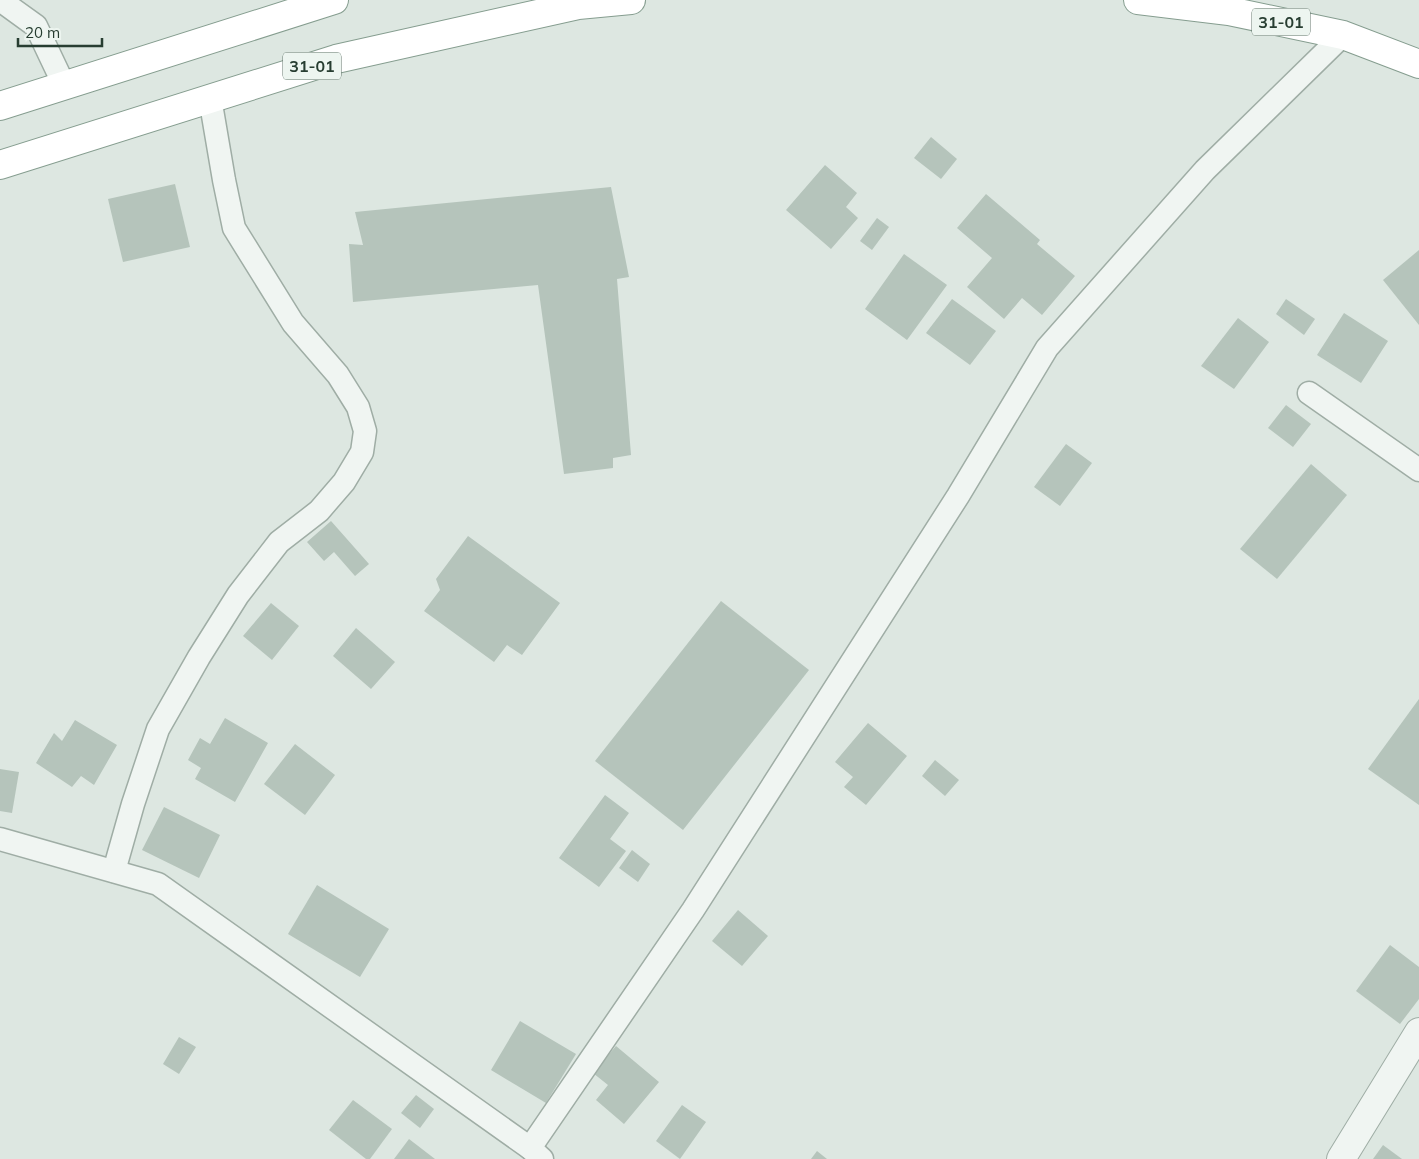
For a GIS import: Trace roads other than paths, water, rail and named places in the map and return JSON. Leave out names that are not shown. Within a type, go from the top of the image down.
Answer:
[{"type":"highway","points":[[0,106],[334,0]]},
{"type":"highway","name":"31-01","points":[[0,165],[336,58],[578,5],[631,0]]},
{"type":"highway","name":"31-01","points":[[1138,0],[1229,10],[1344,35],[1419,64]]},
{"type":"street","points":[[0,0],[36,26],[64,85]]},
{"type":"street","points":[[0,839],[158,884],[536,1154],[958,496],[1047,348],[1205,170],[1344,35]]},
{"type":"street","points":[[114,871],[133,804],[158,729],[199,657],[238,595],[279,542],[319,511],[344,482],[362,452],[365,431],[358,407],[338,375],[293,323],[234,228],[210,98]]},
{"type":"street","points":[[1309,393],[1419,470]]},
{"type":"street","points":[[1342,1159],[1419,1032]]}]
